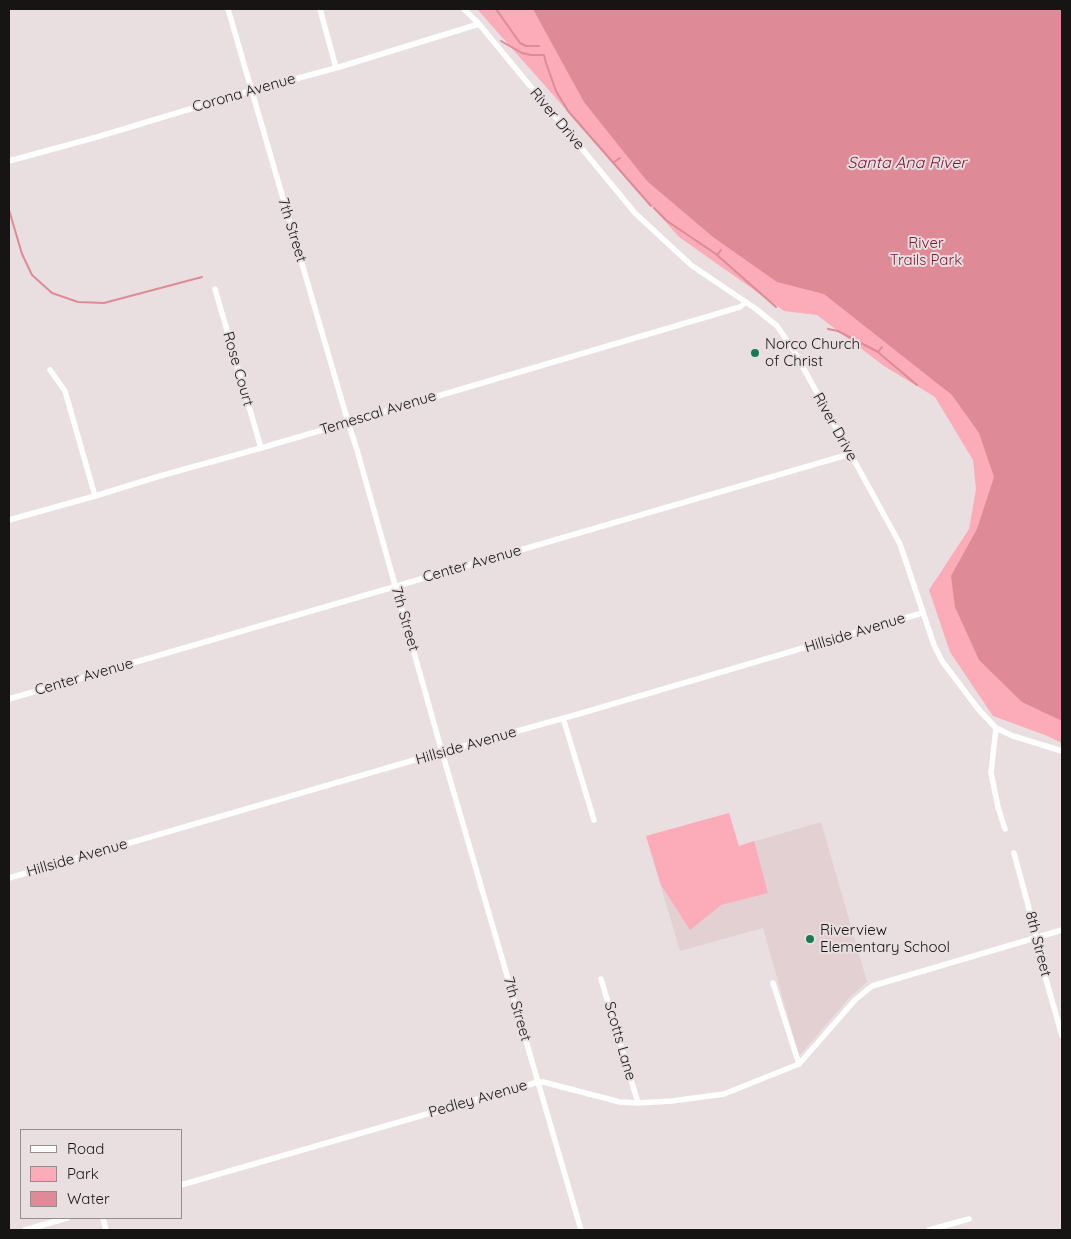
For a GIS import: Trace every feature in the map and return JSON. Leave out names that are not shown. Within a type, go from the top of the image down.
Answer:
[{"type":"street","name":"7th Street","points":[[228,9],[250,91],[357,450],[442,752],[581,1230]]},
{"type":"street","points":[[320,9],[336,68]]},
{"type":"street","name":"River Drive","points":[[464,9],[479,24],[635,213],[691,265],[746,302],[777,326],[794,351],[900,544],[922,613],[942,661],[979,710],[996,728],[1013,736],[1062,751]]},
{"type":"street","name":"Corona Avenue","points":[[9,161],[336,68],[479,24]]},
{"type":"street","name":"Rose Court","points":[[215,289],[261,448]]},
{"type":"street","name":"Temescal Avenue","points":[[9,520],[740,307],[746,302]]},
{"type":"street","points":[[50,370],[65,391],[95,496]]},
{"type":"street","name":"Center Avenue","points":[[9,699],[850,454]]},
{"type":"street","name":"Hillside Avenue","points":[[9,878],[922,613]]},
{"type":"street","points":[[563,718],[594,820]]},
{"type":"street","points":[[996,728],[991,773],[1005,829]]},
{"type":"street","name":"8th Street","points":[[1014,852],[1062,1036]]},
{"type":"street","name":"Pedley Avenue","points":[[182,1185],[538,1082],[620,1102],[638,1104],[724,1094],[799,1064],[855,1000],[872,986],[1062,930]]},
{"type":"street","name":"Scotts Lane","points":[[601,979],[638,1104]]},
{"type":"street","points":[[773,983],[799,1064]]},
{"type":"street","points":[[25,1230],[64,1219]]},
{"type":"street","points":[[929,1230],[969,1219]]},
{"type":"shaded area","name":"Riverview Elementary School","points":[[729,813],[739,846],[821,822],[867,982],[851,996],[799,1056],[763,928],[680,951],[646,836]]},
{"type":"green space","name":"Santa Ana River","points":[[477,9],[541,9],[1062,235],[1062,743],[993,716],[950,652],[929,590],[969,529],[976,489],[973,460],[935,397],[884,366],[817,315],[784,311],[679,237]]},
{"type":"green space","points":[[729,813],[739,846],[754,841],[768,893],[721,905],[690,930],[661,885],[646,836]]},
{"type":"water","name":"Santa Ana River","points":[[533,9],[1062,9],[1062,721],[1022,702],[979,660],[955,607],[951,576],[977,529],[994,477],[979,433],[952,395],[824,294],[777,282],[713,237],[647,181],[584,102]]},
{"type":"waterway","points":[[496,9],[520,43],[526,46],[539,46]]},
{"type":"waterway","points":[[501,41],[522,53],[544,55],[556,91],[568,111],[651,206]]},
{"type":"waterway","points":[[614,162],[620,158]]},
{"type":"waterway","points":[[654,208],[667,221],[716,254]]},
{"type":"waterway","points":[[9,210],[22,254],[32,275],[52,293],[78,302],[104,303],[202,277]]},
{"type":"waterway","points":[[721,250],[717,255],[776,307]]},
{"type":"waterway","points":[[828,329],[838,331],[878,352],[882,347]]},
{"type":"waterway","points":[[879,353],[917,385]]},
{"type":"place","name":"Norco Church of Christ","points":[[755,353]]},
{"type":"place","name":"Riverview Elementary School","points":[[810,939]]},
{"type":"park label","name":"River Trails Park","points":[[926,252]]}]
